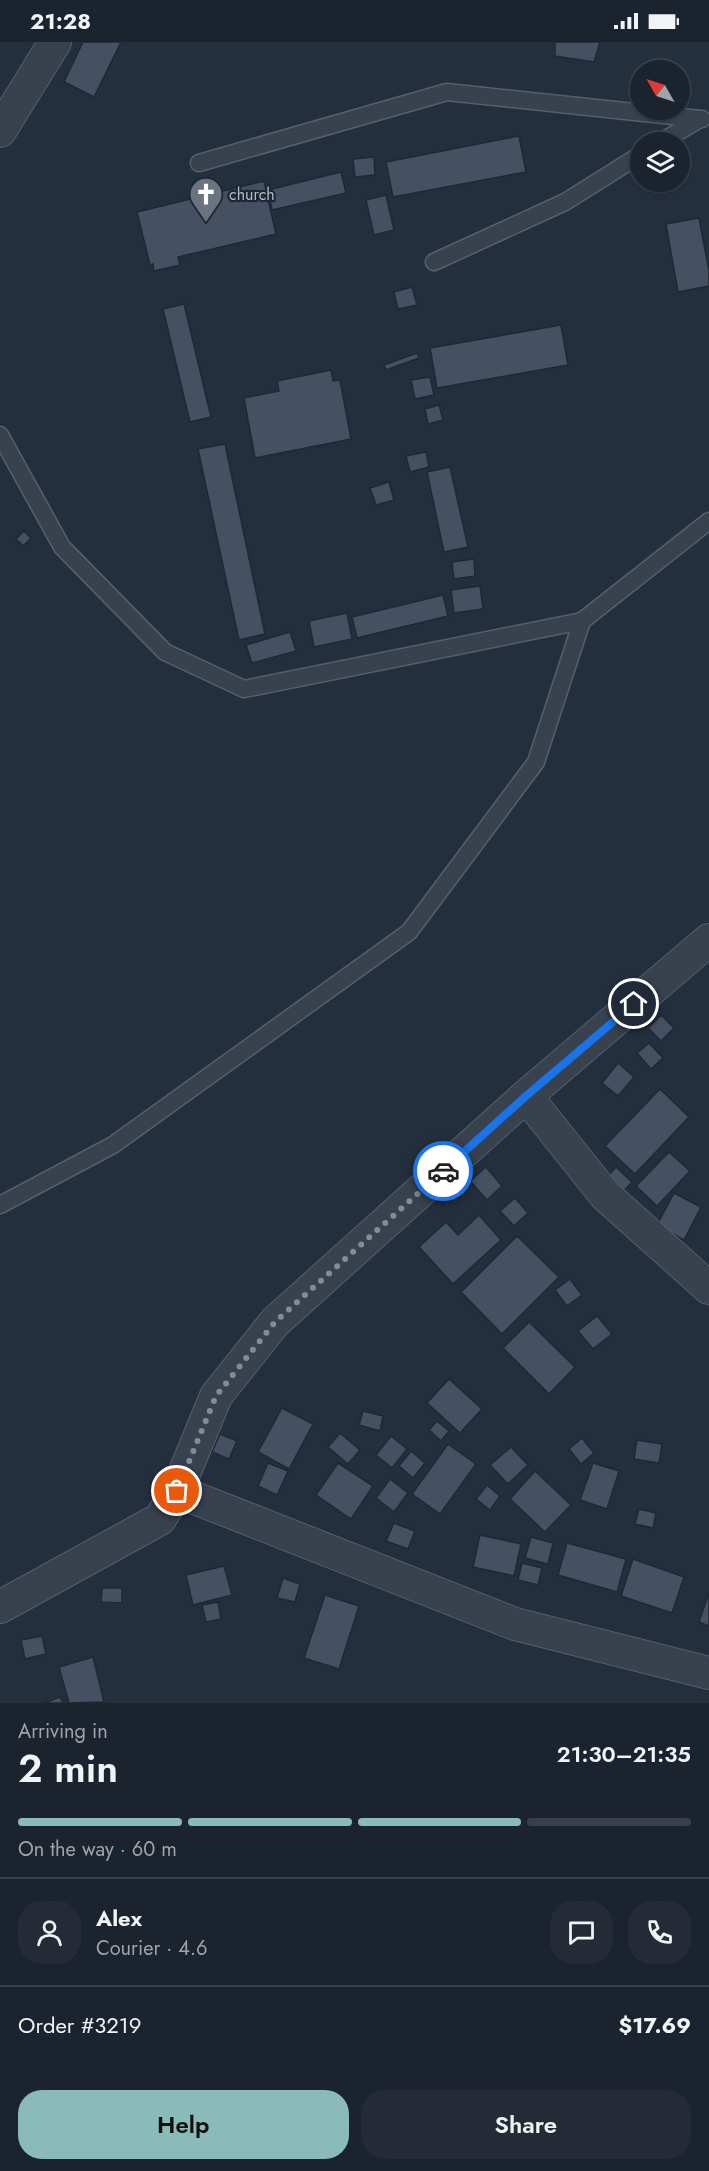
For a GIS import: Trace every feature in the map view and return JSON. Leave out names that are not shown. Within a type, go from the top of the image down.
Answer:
[{"type":"street","points":[[0,131],[55,42]]},
{"type":"street","points":[[0,1607],[160,1519],[177,1491],[216,1396],[275,1322],[526,1096],[709,940]]},
{"type":"street","points":[[526,1096],[605,1195],[709,1288]]},
{"type":"street","points":[[177,1491],[515,1624],[709,1673]]},
{"type":"lane","points":[[199,163],[447,92],[704,120]]},
{"type":"lane","points":[[681,132],[704,120]]},
{"type":"lane","points":[[434,262],[565,202],[630,161]]},
{"type":"lane","points":[[0,435],[62,547],[165,652],[244,688],[582,621],[709,521]]},
{"type":"lane","points":[[0,1205],[113,1145],[408,932],[536,762],[582,621]]},
{"type":"building","points":[[83,42],[121,42],[94,97],[64,82]]},
{"type":"building","points":[[555,42],[600,42],[594,62],[555,56]]},
{"type":"building","points":[[519,136],[526,172],[393,197],[386,162]]},
{"type":"building","points":[[374,157],[375,175],[355,177],[353,159]]},
{"type":"building","points":[[341,172],[346,193],[272,210],[268,190]]},
{"type":"building","name":"church","points":[[264,181],[276,234],[178,257],[180,265],[154,271],[153,264],[150,265],[137,212]]},
{"type":"building","points":[[386,195],[394,230],[374,235],[366,200]]},
{"type":"building","points":[[699,218],[709,271],[709,286],[678,292],[666,224]]},
{"type":"building","points":[[412,287],[417,305],[398,309],[394,292]]},
{"type":"building","points":[[184,304],[211,417],[190,422],[163,309]]},
{"type":"building","points":[[561,325],[568,365],[437,388],[430,348]]},
{"type":"building","points":[[417,353],[419,358],[386,370],[384,365]]},
{"type":"building","points":[[331,370],[333,381],[340,380],[351,439],[255,458],[244,398],[279,391],[277,381]]},
{"type":"building","points":[[430,377],[434,395],[415,399],[411,380]]},
{"type":"building","points":[[439,405],[443,420],[428,424],[425,409]]},
{"type":"building","points":[[225,444],[265,634],[239,640],[198,449]]},
{"type":"building","points":[[426,452],[429,467],[410,472],[406,456]]},
{"type":"building","points":[[450,467],[468,547],[444,552],[427,472]]},
{"type":"building","points":[[389,482],[394,500],[376,505],[370,488]]},
{"type":"building","points":[[24,531],[31,538],[23,546],[16,539]]},
{"type":"building","points":[[474,559],[475,576],[454,579],[452,562]]},
{"type":"building","points":[[480,586],[483,609],[454,613],[451,590]]},
{"type":"building","points":[[443,595],[448,616],[357,638],[352,617]]},
{"type":"building","points":[[347,613],[352,639],[314,647],[309,621]]},
{"type":"building","points":[[290,632],[296,651],[252,663],[246,645]]},
{"type":"building","points":[[661,1015],[674,1028],[661,1041],[648,1028]]},
{"type":"building","points":[[649,1043],[663,1058],[651,1069],[637,1053]]},
{"type":"building","points":[[618,1063],[634,1077],[618,1096],[602,1083]]},
{"type":"building","points":[[660,1089],[689,1117],[635,1174],[605,1146]]},
{"type":"building","points":[[669,1152],[690,1171],[657,1206],[636,1186]]},
{"type":"building","points":[[486,1167],[502,1186],[487,1200],[470,1181]]},
{"type":"building","points":[[616,1167],[632,1182],[622,1193],[606,1178]]},
{"type":"building","points":[[674,1193],[701,1207],[684,1240],[657,1225]]},
{"type":"building","points":[[515,1198],[528,1213],[514,1226],[500,1211]]},
{"type":"building","points":[[479,1215],[501,1240],[453,1284],[419,1247],[446,1222],[458,1235]]},
{"type":"building","points":[[517,1236],[559,1277],[502,1334],[461,1292]]},
{"type":"building","points":[[570,1279],[582,1295],[567,1306],[555,1290]]},
{"type":"building","points":[[597,1316],[612,1334],[593,1349],[578,1331]]},
{"type":"building","points":[[529,1322],[575,1367],[549,1394],[503,1348]]},
{"type":"building","points":[[449,1379],[482,1409],[460,1433],[427,1403]]},
{"type":"building","points":[[282,1408],[313,1424],[289,1469],[258,1452]]},
{"type":"building","points":[[363,1411],[383,1416],[380,1431],[359,1425]]},
{"type":"building","points":[[437,1421],[449,1431],[441,1441],[429,1430]]},
{"type":"building","points":[[340,1433],[360,1450],[348,1464],[328,1447]]},
{"type":"building","points":[[220,1434],[237,1441],[229,1459],[212,1452]]},
{"type":"building","points":[[391,1436],[407,1449],[392,1468],[376,1455]]},
{"type":"building","points":[[582,1438],[594,1453],[581,1464],[569,1449]]},
{"type":"building","points":[[637,1440],[662,1444],[659,1463],[634,1459]]},
{"type":"building","points":[[448,1444],[476,1464],[440,1514],[412,1494]]},
{"type":"building","points":[[511,1447],[528,1465],[508,1484],[490,1465]]},
{"type":"building","points":[[411,1451],[425,1463],[413,1478],[399,1466]]},
{"type":"building","points":[[268,1463],[288,1471],[277,1495],[258,1486]]},
{"type":"building","points":[[338,1463],[373,1486],[351,1519],[316,1495]]},
{"type":"building","points":[[593,1463],[619,1471],[607,1509],[580,1500]]},
{"type":"building","points":[[535,1471],[571,1505],[545,1532],[510,1499]]},
{"type":"building","points":[[390,1479],[408,1493],[394,1512],[376,1498]]},
{"type":"building","points":[[487,1485],[500,1496],[490,1510],[476,1499]]},
{"type":"building","points":[[639,1509],[656,1513],[653,1528],[635,1524]]},
{"type":"building","points":[[394,1523],[415,1531],[408,1549],[386,1541]]},
{"type":"building","points":[[480,1535],[521,1544],[514,1576],[473,1567]]},
{"type":"building","points":[[531,1537],[553,1543],[548,1564],[525,1558]]},
{"type":"building","points":[[567,1543],[626,1559],[617,1592],[558,1575]]},
{"type":"building","points":[[633,1559],[684,1577],[672,1613],[621,1596]]},
{"type":"building","points":[[522,1563],[542,1568],[538,1585],[518,1580]]},
{"type":"building","points":[[224,1566],[232,1595],[193,1605],[186,1575]]},
{"type":"building","points":[[283,1578],[300,1584],[295,1602],[277,1598]]},
{"type":"building","points":[[102,1588],[122,1588],[122,1603],[101,1602]]},
{"type":"building","points":[[709,1593],[709,1626],[699,1622]]},
{"type":"building","points":[[325,1595],[359,1606],[339,1669],[304,1658]]},
{"type":"building","points":[[218,1602],[221,1619],[206,1622],[202,1605]]},
{"type":"building","points":[[42,1636],[46,1654],[25,1659],[21,1640]]},
{"type":"building","points":[[93,1657],[104,1702],[69,1703],[59,1667]]},
{"type":"building","points":[[60,1697],[63,1703],[44,1703]]},
{"type":"way so far","points":[[177,1491],[216,1396],[275,1322],[443,1171]]},
{"type":"place","name":"church","points":[[206,223]]},
{"type":"route","points":[[443,1171],[526,1096],[634,1004]]}]
